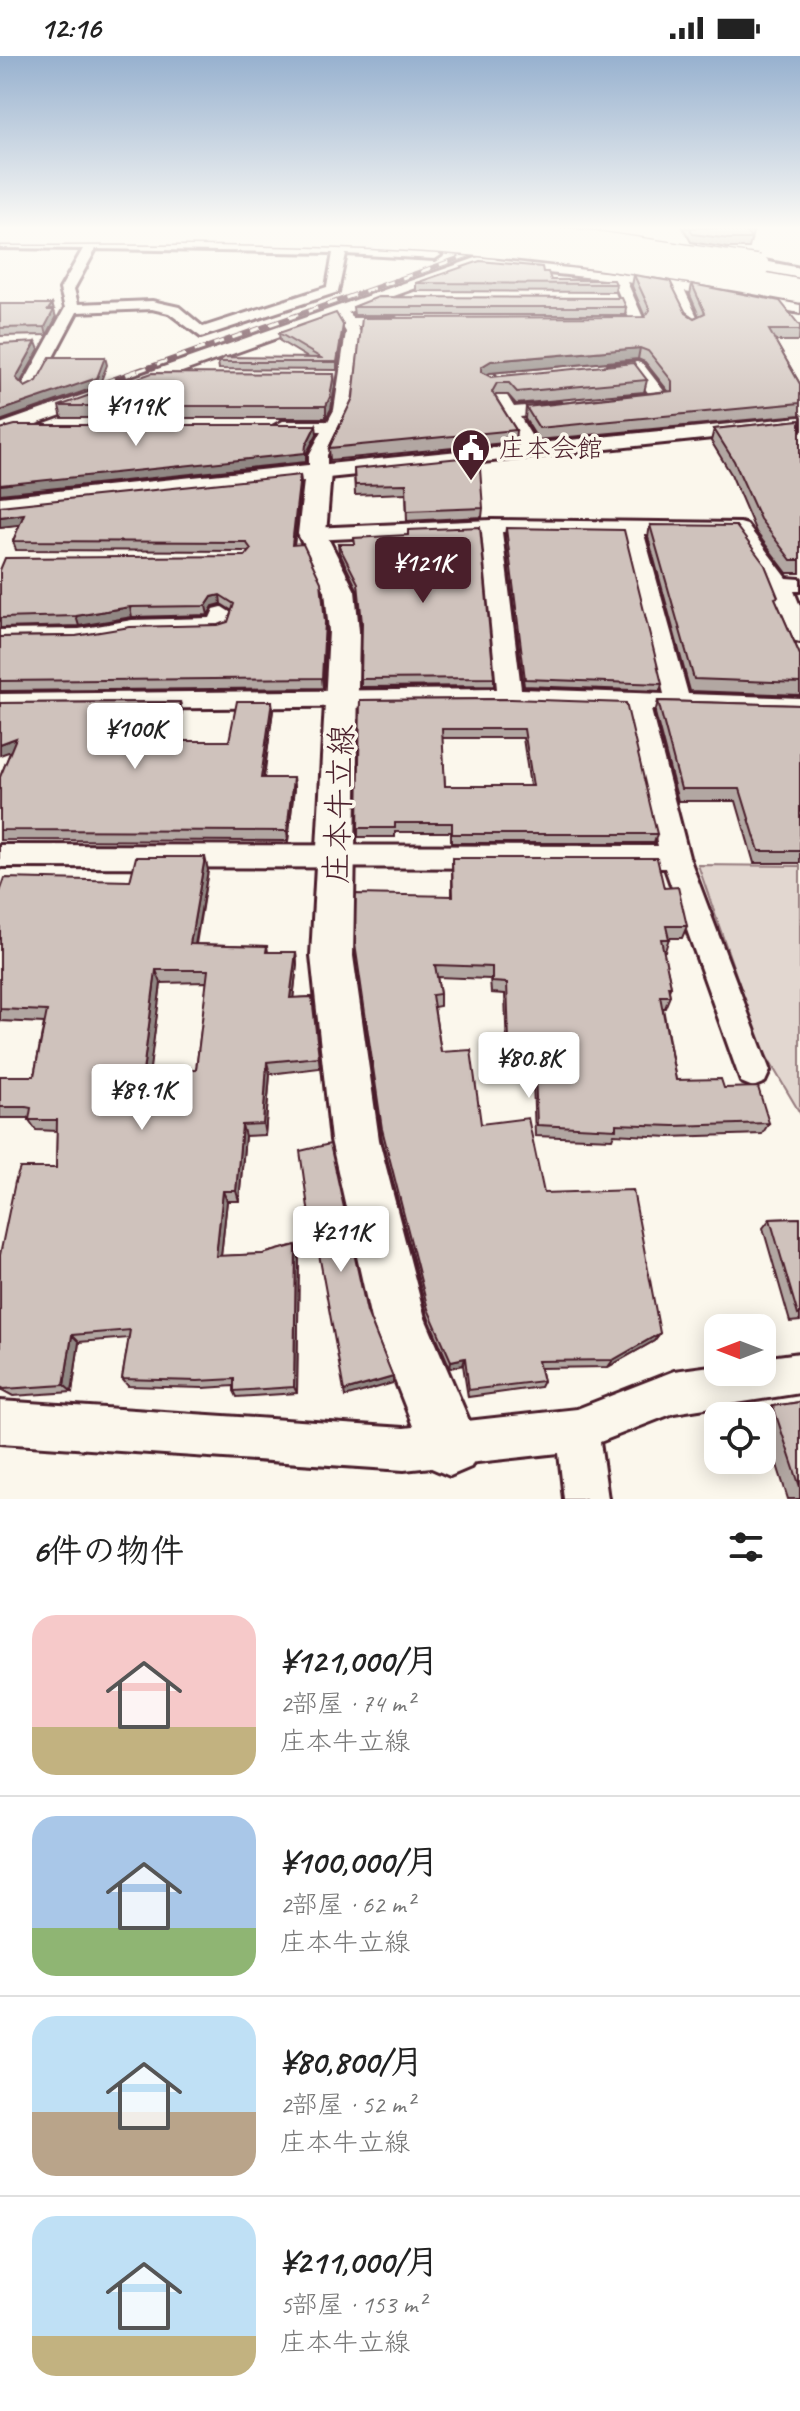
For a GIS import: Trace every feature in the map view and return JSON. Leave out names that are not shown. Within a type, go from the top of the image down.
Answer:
[{"type":"main road","points":[[769,295],[800,301]]},
{"type":"main road","points":[[0,505],[318,472],[312,534]]},
{"type":"main road","name":"庄本牛立線","points":[[312,534],[340,591],[344,631],[332,956],[355,1140],[398,1319],[450,1446]]},
{"type":"street","points":[[69,295],[72,308]]},
{"type":"street","points":[[72,308],[152,305],[174,310],[201,333],[314,295]]},
{"type":"street","points":[[336,295],[353,332],[339,378],[342,410],[318,455],[318,472],[800,423]]},
{"type":"street","points":[[8,429],[153,377],[201,365],[345,316],[384,295]]},
{"type":"street","points":[[590,322],[638,322],[621,295]]},
{"type":"street","points":[[680,295],[693,323]]},
{"type":"street","points":[[732,295],[800,309]]},
{"type":"street","points":[[376,298],[417,299]]},
{"type":"street","points":[[29,388],[47,342],[72,308]]},
{"type":"street","points":[[345,316],[414,322]]},
{"type":"street","points":[[593,372],[637,367],[661,398],[616,402]]},
{"type":"street","points":[[493,377],[509,413],[531,450]]},
{"type":"street","points":[[509,413],[570,407]]},
{"type":"street","points":[[8,429],[64,426]]},
{"type":"street","points":[[272,426],[335,426]]},
{"type":"street","points":[[491,526],[510,697]]},
{"type":"street","points":[[312,534],[491,526],[740,529],[790,584],[800,635]]},
{"type":"street","points":[[633,528],[678,701]]},
{"type":"street","points":[[0,637],[79,636],[132,627],[219,625],[222,614]]},
{"type":"street","points":[[0,702],[510,697],[800,706]]},
{"type":"street","points":[[636,699],[675,857],[753,1071]]},
{"type":"street","points":[[0,856],[675,857]]},
{"type":"street","points":[[0,1422],[404,1449],[577,1430],[674,1392],[800,1373]]},
{"type":"street","points":[[577,1430],[586,1496]]},
{"type":"shaded area","points":[[698,865],[800,866],[800,1113],[761,1047]]},
{"type":"building","points":[[643,295],[677,295],[686,313],[694,318],[705,313],[697,295],[751,295],[780,301],[800,330],[769,330],[800,384],[800,403],[539,428],[526,407],[672,391],[672,381],[648,351],[640,348],[491,361],[481,367],[481,372],[491,377],[634,363],[647,380],[517,392],[509,383],[497,383],[492,392],[516,430],[329,448],[353,398],[362,318],[645,317],[650,310]]},
{"type":"building","points":[[378,297],[622,298],[626,307],[353,307]]},
{"type":"building","points":[[0,304],[52,304],[48,310],[54,310],[45,327],[0,328]]},
{"type":"building","points":[[336,313],[343,325],[337,362],[218,362],[225,357],[321,358],[279,333]]},
{"type":"building","points":[[36,342],[16,378],[25,387],[37,381],[50,357],[105,357],[97,378],[0,411],[0,344]]},
{"type":"building","points":[[152,373],[334,374],[326,406],[59,406]]},
{"type":"building","points":[[800,420],[800,560],[791,560],[760,519],[734,461],[714,429]]},
{"type":"building","points":[[15,425],[316,425],[305,453],[0,485],[0,429]]},
{"type":"building","points":[[479,456],[483,508],[407,511],[406,484],[355,485],[354,469]]},
{"type":"building","points":[[300,475],[292,545],[303,544],[321,582],[325,622],[322,678],[0,681],[0,637],[76,636],[130,627],[218,625],[228,622],[234,604],[220,595],[212,597],[206,606],[130,607],[76,616],[0,618],[0,570],[5,558],[245,556],[251,549],[246,542],[13,541],[24,514],[0,517],[0,506]]},
{"type":"building","points":[[650,525],[736,526],[765,565],[778,597],[775,598],[800,655],[800,683],[694,679]]},
{"type":"building","points":[[480,527],[494,678],[361,679],[362,623],[358,583],[338,544],[355,544],[354,538],[408,535],[408,530]]},
{"type":"building","points":[[506,528],[624,530],[662,684],[525,679]]},
{"type":"building","points":[[511,699],[626,703],[657,834],[452,834],[452,823],[395,823],[395,828],[358,828],[360,700]],"holes":[[[442,729],[524,729],[533,786],[445,786]]]},
{"type":"building","points":[[237,701],[272,701],[261,778],[293,778],[287,831],[0,830],[0,777],[16,738],[0,744],[0,703],[180,702],[171,741],[229,741]]},
{"type":"building","points":[[658,701],[800,705],[800,851],[759,851],[740,789],[681,789]]},
{"type":"building","points":[[136,857],[205,857],[190,944],[267,946],[266,952],[296,952],[290,998],[312,997],[319,1057],[267,1062],[263,1124],[242,1125],[236,1191],[223,1191],[216,1256],[263,1254],[296,1245],[294,1387],[234,1391],[234,1379],[122,1379],[130,1330],[72,1335],[64,1385],[0,1387],[0,1255],[15,1182],[20,1168],[56,1168],[57,1120],[29,1120],[31,1108],[0,1107],[0,1076],[34,1076],[47,1011],[0,1009],[0,892],[5,878],[130,881]],"holes":[[[156,970],[208,970],[196,1070],[143,1072]]]},
{"type":"building","points":[[452,858],[657,858],[664,888],[678,887],[687,926],[666,926],[669,939],[661,939],[671,986],[668,986],[670,996],[660,996],[676,1080],[721,1079],[724,1088],[758,1087],[769,1123],[616,1124],[616,1129],[537,1125],[534,1042],[509,1041],[507,983],[492,982],[492,967],[435,965],[440,994],[432,995],[441,1052],[471,1050],[481,1124],[528,1118],[544,1193],[633,1190],[660,1333],[613,1360],[538,1361],[543,1381],[469,1390],[465,1358],[451,1361],[428,1309],[382,1129],[355,944],[356,894],[453,896]]},
{"type":"building","points":[[330,1144],[367,1312],[393,1377],[344,1391],[313,1221],[310,1222],[300,1151]]},
{"type":"building","points":[[800,1218],[800,1314],[798,1315],[770,1219]]},
{"type":"building","points":[[800,1402],[800,1487],[776,1415],[776,1406]]},
{"type":"railway","points":[[138,371],[353,295]]},
{"type":"railway","points":[[81,391],[143,369]]},
{"type":"place","name":"庄本会館","points":[[471,482]]}]
